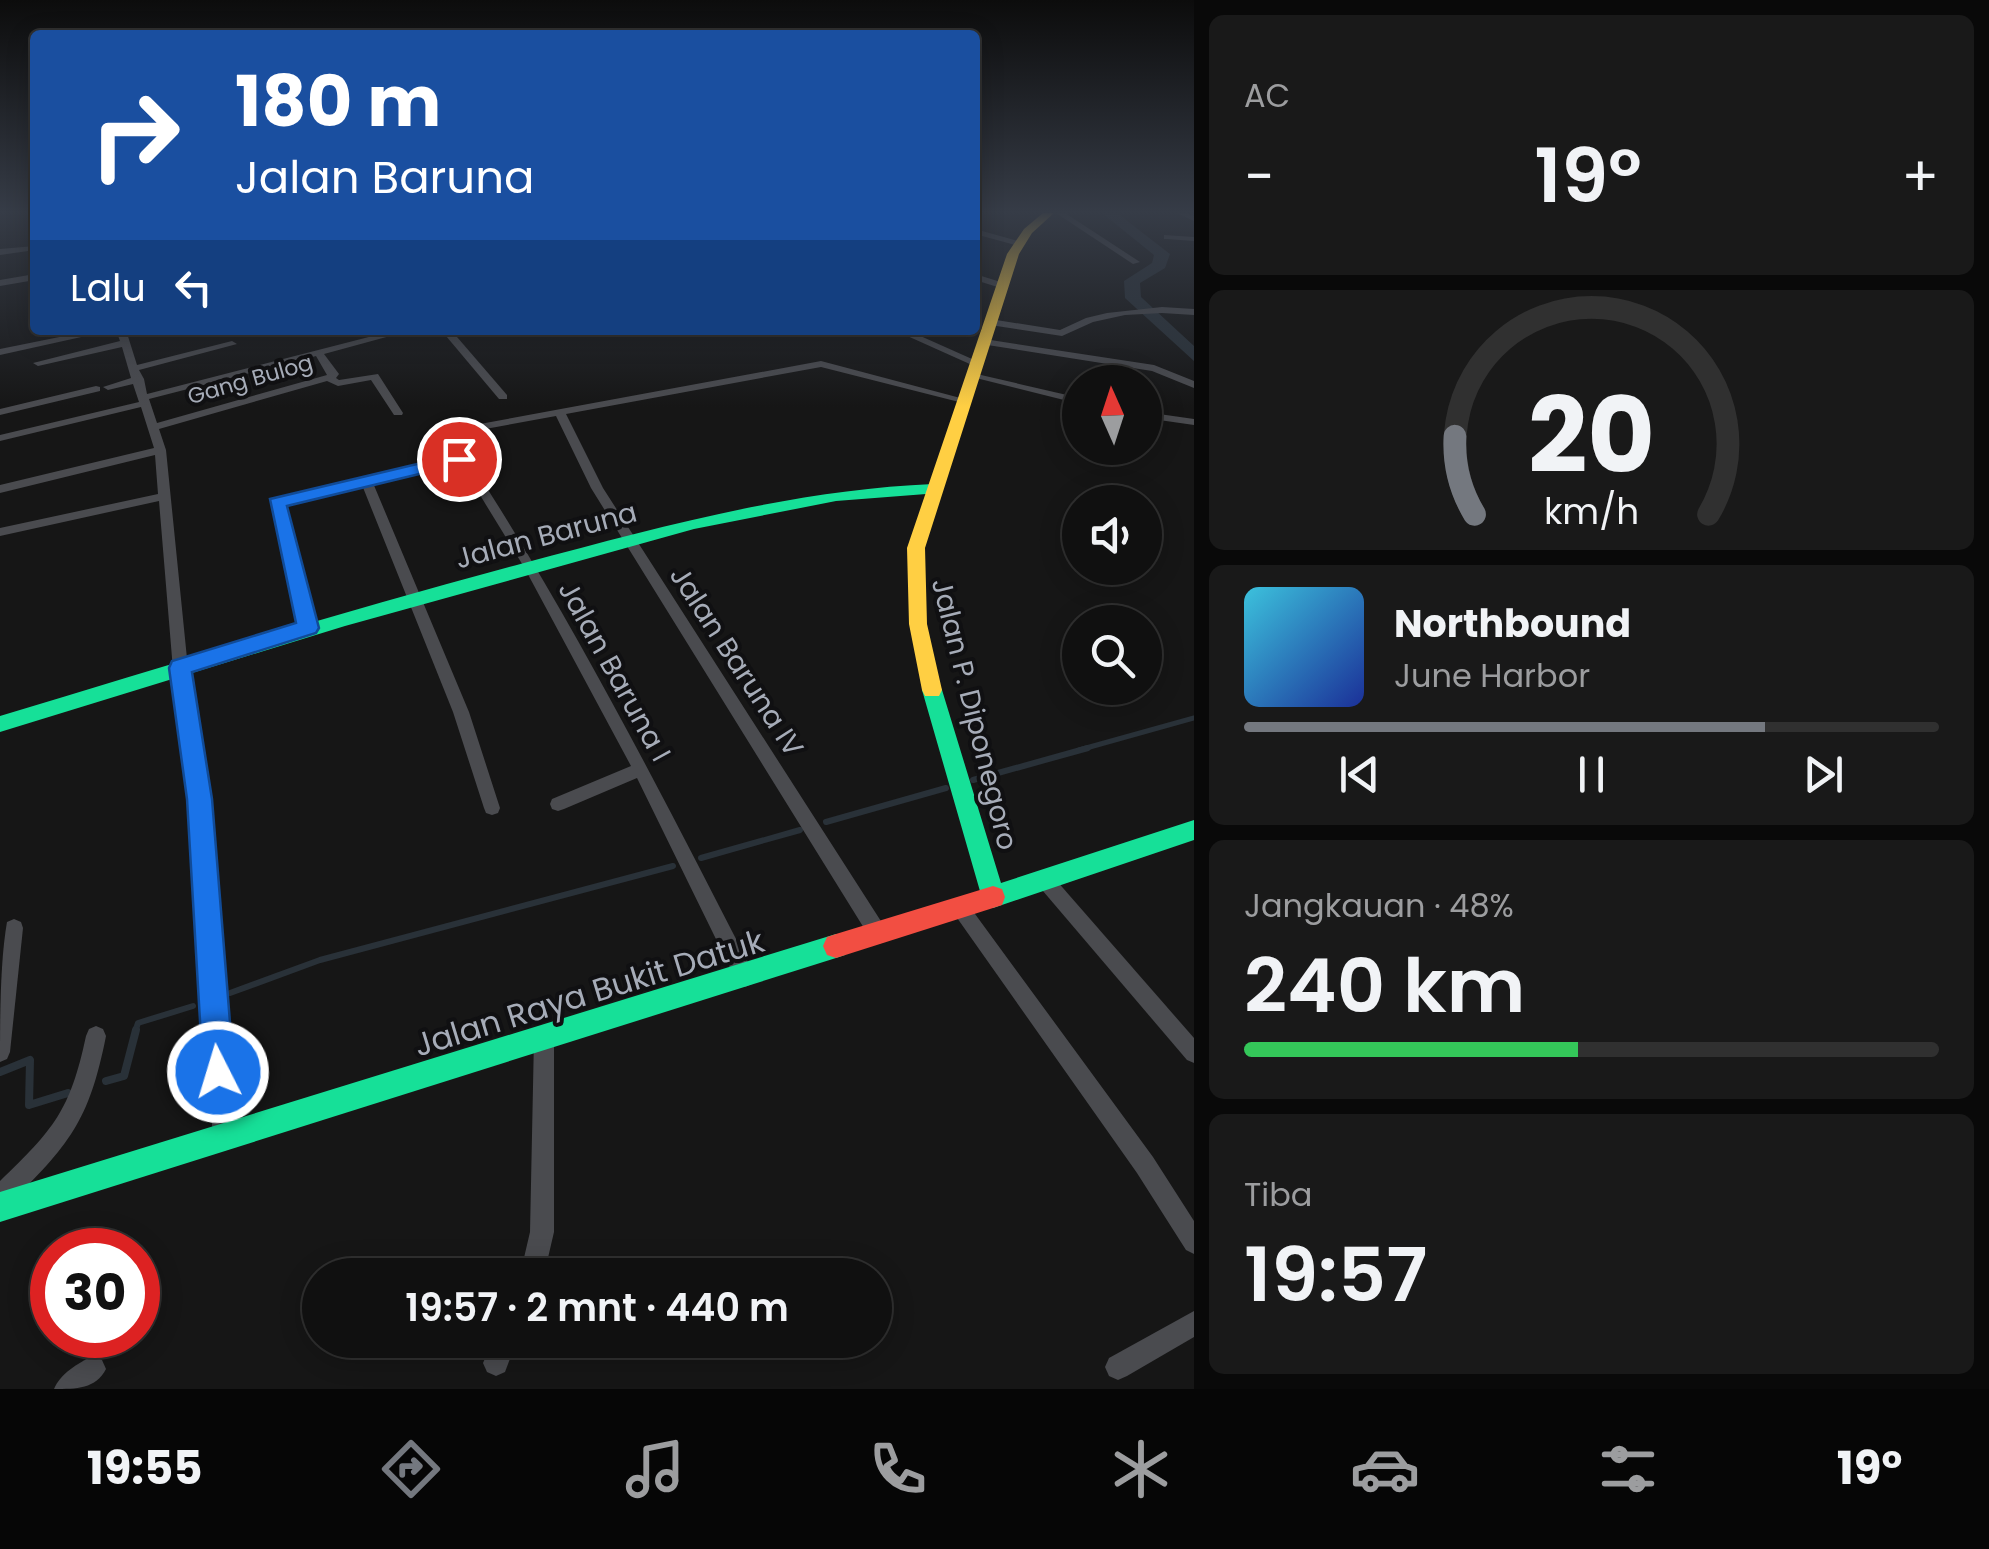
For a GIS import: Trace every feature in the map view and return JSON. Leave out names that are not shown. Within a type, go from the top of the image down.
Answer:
[{"type":"street","points":[[0,283],[30,278]]},
{"type":"street","name":"Jalan P. Diponegoro","points":[[993,897],[952,758],[914,601],[912,568],[963,400],[1007,278]]},
{"type":"street","points":[[980,279],[1004,286]]},
{"type":"street","points":[[987,332],[1064,333],[1071,326],[1132,314],[1194,312]]},
{"type":"street","points":[[987,332],[1162,370],[1194,385]]},
{"type":"street","points":[[0,352],[83,335]]},
{"type":"street","points":[[123,335],[160,450],[180,668],[200,799],[224,1140]]},
{"type":"street","points":[[349,335],[355,343]]},
{"type":"street","points":[[0,438],[386,335]]},
{"type":"street","points":[[450,335],[503,397]]},
{"type":"street","points":[[908,335],[974,368],[1062,395]]},
{"type":"street","points":[[38,363],[125,343]]},
{"type":"street","points":[[0,412],[102,388],[232,344]]},
{"type":"street","name":"Gang Bulog","points":[[151,428],[330,378],[334,374],[318,353]]},
{"type":"street","points":[[458,431],[820,364],[963,400]]},
{"type":"street","points":[[330,378],[338,383],[374,376],[398,413]]},
{"type":"street","name":"Jalan Baruna IV","points":[[559,410],[576,450],[630,541],[879,935]]},
{"type":"street","points":[[1162,417],[1194,422]]},
{"type":"street","points":[[0,489],[160,450]]},
{"type":"street","name":"Jalan Baruna I","points":[[308,628],[276,503],[462,460],[530,567],[641,769],[745,977]]},
{"type":"street","points":[[366,480],[461,712],[492,808]]},
{"type":"street","name":"Jalan Baruna","points":[[0,724],[308,628],[630,541],[795,502],[898,488],[934,489]]},
{"type":"street","points":[[0,532],[165,496]]},
{"type":"street","points":[[558,804],[641,769]]},
{"type":"street","name":"Jalan Raya Bukit Datuk","points":[[0,1208],[879,935],[1194,830]]},
{"type":"street","points":[[1044,878],[1194,1053]]},
{"type":"street","points":[[961,909],[1144,1165],[1194,1242]]},
{"type":"street","points":[[0,1052],[14,928]]},
{"type":"street","points":[[0,1196],[74,1116],[87,1088],[96,1036]]},
{"type":"street","points":[[536,1258],[542,1232],[544,1038]]},
{"type":"street","points":[[1118,1367],[1194,1323]]},
{"type":"street","points":[[66,1389],[93,1369]]},
{"type":"waterway","points":[[1137,278],[1132,281],[1133,298],[1194,356]]},
{"type":"waterway","points":[[1079,750],[1194,718]]},
{"type":"waterway","points":[[973,780],[1088,748]]},
{"type":"waterway","points":[[826,822],[946,788]]},
{"type":"waterway","points":[[701,858],[800,830]]},
{"type":"waterway","points":[[230,993],[320,960],[673,866]]},
{"type":"waterway","points":[[135,1032],[138,1023],[193,1006]]},
{"type":"waterway","points":[[106,1081],[124,1076],[136,1030]]},
{"type":"waterway","points":[[0,1072],[30,1060],[29,1105],[68,1093]]},
{"type":"traffic: fast","points":[[0,724],[345,620],[694,524],[788,503],[933,489]]},
{"type":"traffic: fast","points":[[932,690],[993,897],[1194,830]]},
{"type":"traffic: fast","points":[[0,1207],[836,946]]},
{"type":"traffic: slow","points":[[932,690],[918,624],[916,548],[1005,278]]},
{"type":"traffic: jam","points":[[836,946],[993,897]]},
{"type":"route","points":[[218,1072],[200,799],[196,763],[184,718],[180,668],[308,628],[276,503],[459,459]]}]
